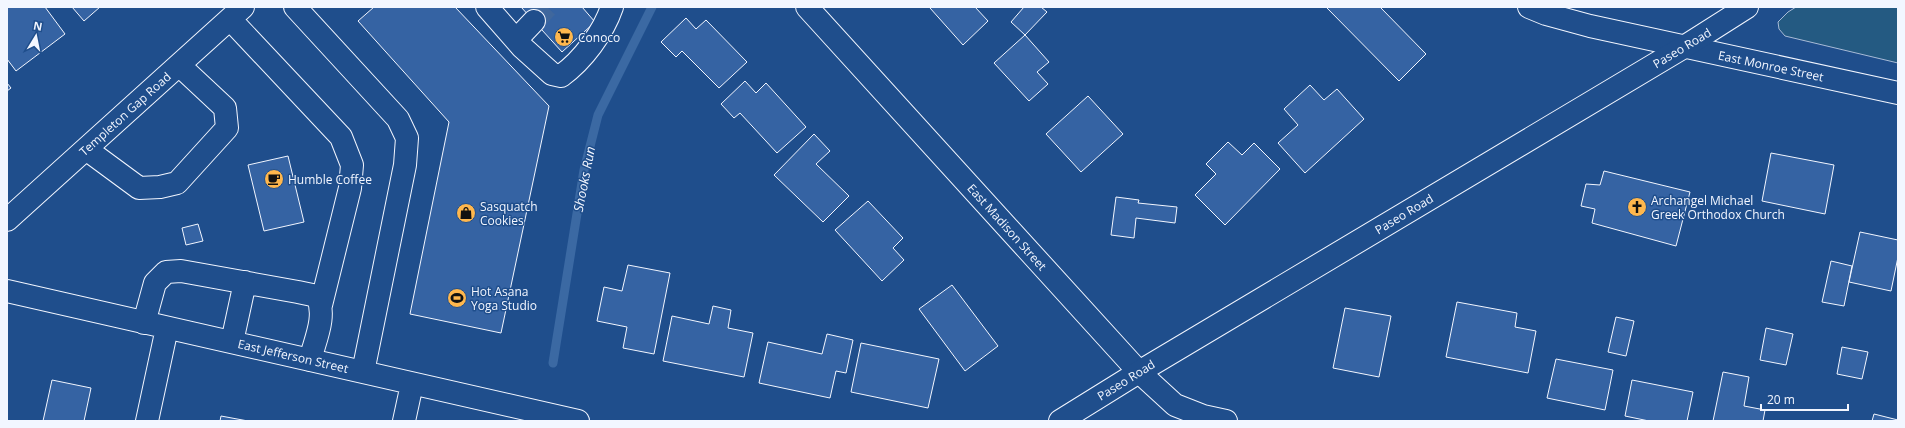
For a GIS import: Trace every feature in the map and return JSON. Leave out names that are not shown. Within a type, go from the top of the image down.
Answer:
[{"type":"street","points":[[295,7],[398,120],[407,138],[405,165],[363,372]]},
{"type":"street","points":[[488,7],[516,40],[552,74],[561,76],[579,60],[606,23],[612,7]]},
{"type":"street","name":"East Madison Street","points":[[807,7],[1139,372],[1175,404],[1203,416],[1226,421]]},
{"type":"street","name":"East Monroe Street","points":[[1529,7],[1546,14],[1590,26],[1898,93]]},
{"type":"street","name":"Paseo Road","points":[[1060,421],[1139,372],[1684,47],[1747,7]]},
{"type":"street","points":[[236,13],[341,137],[352,165],[350,188],[321,305],[321,320],[310,360]]},
{"type":"street","name":"Templeton Gap Road","points":[[7,220],[236,13]]},
{"type":"street","points":[[516,40],[534,21]]},
{"type":"street","points":[[86,148],[139,188],[160,187],[176,183],[227,128],[225,108],[179,65]]},
{"type":"street","points":[[144,322],[156,283],[166,272],[181,271],[317,296],[321,305]]},
{"type":"street","points":[[232,342],[245,282]]},
{"type":"street","name":"East Jefferson Street","points":[[7,291],[578,421]]},
{"type":"street","points":[[147,421],[167,328]]},
{"type":"street","points":[[404,421],[412,384]]},
{"type":"shaded area","points":[[1796,7],[1898,7],[1898,63],[1785,36],[1779,29],[1778,22],[1788,12]]},
{"type":"building","points":[[7,7],[45,7],[65,34],[16,71],[7,59]]},
{"type":"building","points":[[72,7],[100,7],[84,21]]},
{"type":"building","points":[[374,7],[455,7],[549,106],[501,333],[410,314],[449,122],[358,21]]},
{"type":"building","name":"Conoco","points":[[521,7],[582,7],[595,22],[562,52]]},
{"type":"building","points":[[975,7],[988,21],[963,45],[930,8]]},
{"type":"building","points":[[1024,7],[1041,7],[1047,12],[1025,35],[1011,22]]},
{"type":"building","points":[[1326,7],[1380,7],[1426,54],[1399,81]]},
{"type":"building","points":[[686,18],[696,29],[706,20],[747,62],[719,88],[682,51],[676,57],[661,42]]},
{"type":"building","points":[[1025,35],[1049,62],[1037,72],[1048,84],[1029,101],[994,63]]},
{"type":"building","points":[[745,81],[756,93],[766,83],[806,127],[777,153],[740,113],[734,118],[721,104]]},
{"type":"building","points":[[7,83],[11,88],[7,91]]},
{"type":"building","points":[[1310,85],[1324,100],[1337,89],[1364,119],[1305,173],[1278,143],[1298,125],[1284,109]]},
{"type":"building","points":[[1088,96],[1123,134],[1081,172],[1046,134]]},
{"type":"building","points":[[814,134],[830,151],[816,164],[849,196],[823,222],[774,175]]},
{"type":"building","points":[[1228,142],[1242,155],[1254,143],[1280,169],[1225,225],[1195,195],[1216,174],[1206,164]]},
{"type":"building","points":[[1771,153],[1834,165],[1825,214],[1762,201]]},
{"type":"building","points":[[288,156],[304,222],[264,231],[248,165]]},
{"type":"building","name":"Archangel Michael Greek Orthodox Church","points":[[1604,171],[1690,192],[1676,246],[1592,223],[1595,209],[1581,206],[1586,184],[1600,185]]},
{"type":"building","points":[[1116,197],[1139,200],[1138,203],[1177,207],[1175,223],[1136,218],[1134,238],[1111,235]]},
{"type":"building","points":[[868,201],[903,238],[893,248],[904,260],[882,281],[835,230]]},
{"type":"building","points":[[198,224],[203,241],[186,245],[182,228]]},
{"type":"building","points":[[1860,232],[1898,240],[1898,257],[1891,291],[1849,282]]},
{"type":"building","points":[[1831,261],[1852,266],[1844,306],[1822,302]]},
{"type":"building","points":[[628,265],[670,273],[654,354],[623,348],[627,327],[597,321],[604,287],[622,291]]},
{"type":"building","points":[[952,285],[998,346],[965,371],[919,309]]},
{"type":"building","points":[[1457,302],[1517,313],[1515,327],[1536,331],[1528,373],[1446,357]]},
{"type":"building","points":[[713,306],[731,310],[728,328],[753,333],[744,377],[663,361],[672,316],[709,324]]},
{"type":"building","points":[[1345,308],[1391,316],[1379,377],[1333,368]]},
{"type":"building","points":[[1616,317],[1634,321],[1626,356],[1608,352]]},
{"type":"building","points":[[1766,328],[1793,334],[1786,365],[1760,360]]},
{"type":"building","points":[[827,334],[853,340],[846,373],[836,371],[830,398],[759,383],[768,342],[822,354]]},
{"type":"building","points":[[861,343],[939,359],[928,408],[851,392]]},
{"type":"building","points":[[1842,347],[1868,352],[1862,379],[1837,374]]},
{"type":"building","points":[[1556,359],[1613,370],[1605,410],[1547,398]]},
{"type":"building","points":[[1723,372],[1749,377],[1744,406],[1765,410],[1763,421],[1713,421]]},
{"type":"building","points":[[52,380],[91,388],[84,421],[43,421]]},
{"type":"building","points":[[1632,380],[1693,392],[1687,421],[1649,421],[1625,416]]},
{"type":"building","points":[[1874,414],[1898,420],[1898,421],[1872,421]]},
{"type":"building","points":[[221,416],[248,421],[220,421]]},
{"type":"waterway","name":"Shooks Run","points":[[553,363],[584,170],[598,115],[652,7]]},
{"type":"tunnel","points":[[534,21],[547,7]]},
{"type":"place","name":"Conoco","points":[[564,37]]},
{"type":"place","name":"Humble Coffee","points":[[274,179]]},
{"type":"place","name":"Archangel Michael Greek Orthodox Church","points":[[1637,207]]},
{"type":"place","name":"Sasquatch Cookies","points":[[466,213]]},
{"type":"place","name":"Hot Asana Yoga Studio","points":[[457,298]]}]
